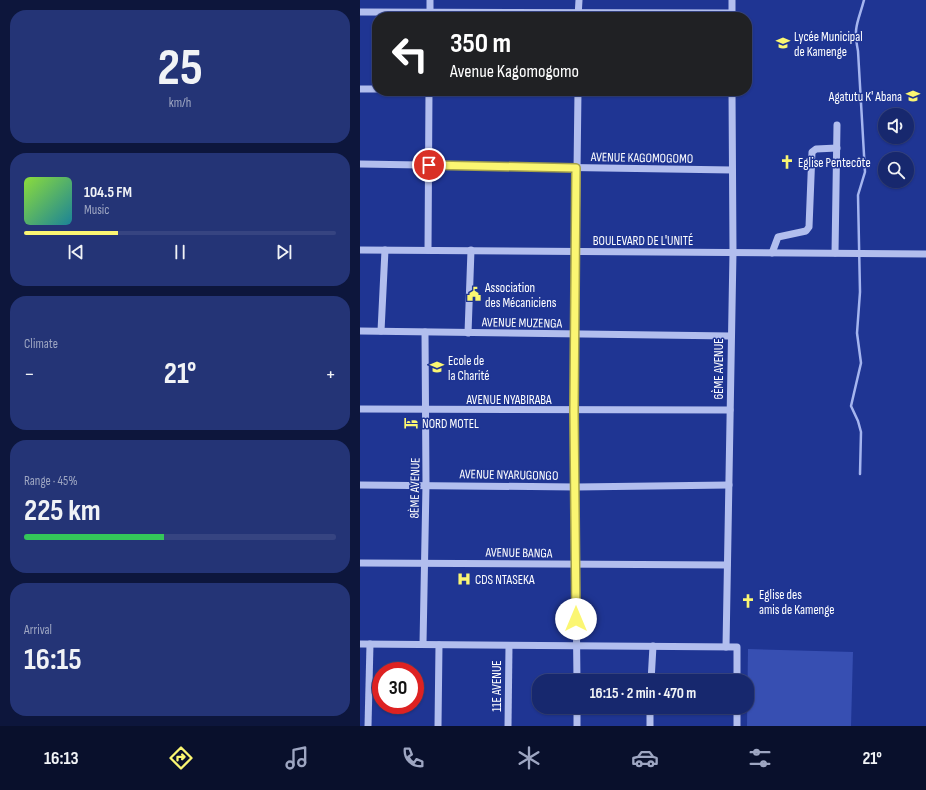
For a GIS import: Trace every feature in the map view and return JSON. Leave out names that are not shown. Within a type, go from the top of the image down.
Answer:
[{"type":"street","points":[[430,0],[430,12]]},
{"type":"street","points":[[578,12],[579,0]]},
{"type":"street","points":[[732,0],[732,12]]},
{"type":"street","points":[[360,12],[372,13]]},
{"type":"street","points":[[360,89],[372,89]]},
{"type":"street","points":[[428,250],[429,96]]},
{"type":"street","points":[[576,674],[576,487],[574,411],[578,96]]},
{"type":"street","name":"6ÈME AVENUE","points":[[726,647],[726,565],[729,485],[733,252],[732,96]]},
{"type":"street","points":[[835,253],[837,126]]},
{"type":"street","points":[[772,253],[778,237],[806,231],[809,227],[812,152],[816,149],[836,148]]},
{"type":"street","name":"AVENUE KAGOMOGOMO","points":[[360,164],[732,170]]},
{"type":"street","name":"BOULEVARD DE L'UNITÉ","points":[[360,250],[926,254]]},
{"type":"street","points":[[381,331],[385,250]]},
{"type":"street","points":[[468,333],[471,250]]},
{"type":"street","name":"AVENUE MUZENGA","points":[[360,331],[731,336]]},
{"type":"street","name":"8ÈME AVENUE","points":[[423,644],[426,485],[425,332]]},
{"type":"street","name":"AVENUE NYABIRABA","points":[[360,409],[574,411],[730,410]]},
{"type":"street","name":"AVENUE NYARUGONGO","points":[[360,485],[576,487],[729,485]]},
{"type":"street","name":"AVENUE BANGA","points":[[360,563],[726,565]]},
{"type":"street","points":[[360,644],[737,647],[737,674]]},
{"type":"street","points":[[368,726],[370,644]]},
{"type":"street","points":[[438,726],[439,645]]},
{"type":"street","name":"11E AVENUE","points":[[508,726],[509,646]]},
{"type":"street","points":[[652,674],[653,646]]},
{"type":"street","points":[[577,714],[577,726]]},
{"type":"street","points":[[650,714],[650,726]]},
{"type":"street","points":[[737,714],[737,726]]},
{"type":"shaded area","points":[[748,649],[853,652],[851,726],[747,726],[747,714],[754,714],[754,674],[748,674]]},
{"type":"waterway","points":[[860,474],[861,432],[851,406],[861,363],[857,333],[860,292],[858,195],[865,172],[856,30],[864,0]]},
{"type":"place","name":"Lycée Municipal de Kamenge","points":[[783,43]]},
{"type":"place","name":"Agatutu K' Abana","points":[[913,96]]},
{"type":"place","name":"Eglise Pentecôte","points":[[787,162]]},
{"type":"place","name":"Association des Mécaniciens","points":[[474,294]]},
{"type":"place","name":"Ecole de la Charité","points":[[437,367]]},
{"type":"place","name":"NORD MOTEL","points":[[411,423]]},
{"type":"place","name":"CDS NTASEKA","points":[[464,579]]},
{"type":"place","name":"Eglise des amis de Kamenge","points":[[748,601]]},
{"type":"route","points":[[429,165],[576,168],[574,411],[576,487],[576,619]]}]
